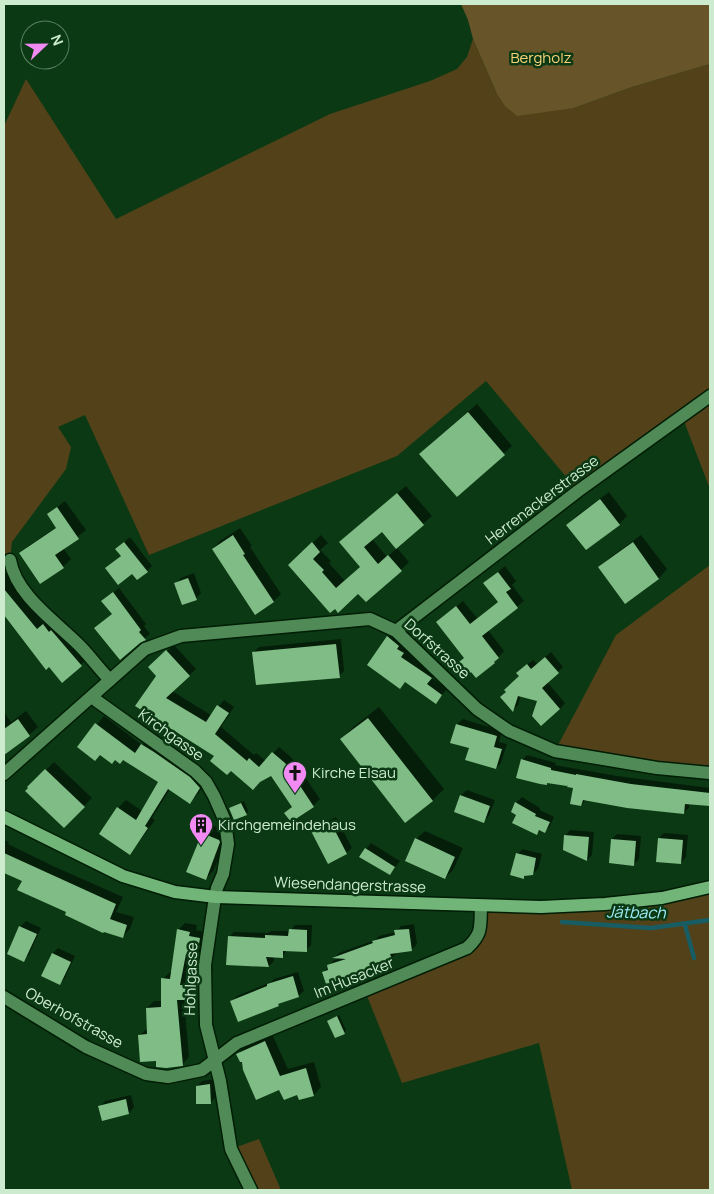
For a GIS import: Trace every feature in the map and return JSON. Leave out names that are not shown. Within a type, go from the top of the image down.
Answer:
[{"type":"main road","name":"Wiesendangerstrasse","points":[[4,817],[123,876],[175,892],[216,897],[541,907],[605,904],[662,898],[710,887]]},
{"type":"street","name":"Herrenackerstrasse","points":[[396,631],[578,491],[710,396]]},
{"type":"street","points":[[10,560],[12,573],[39,609],[80,646],[110,680]]},
{"type":"street","name":"Dorfstrasse","points":[[4,774],[145,649],[181,636],[370,619],[396,631],[477,709],[509,731],[555,751],[657,768],[710,773]]},
{"type":"street","name":"Kirchgasse","points":[[92,696],[97,702],[195,771],[206,782],[225,821],[228,844],[223,874],[216,897]]},
{"type":"street","name":"Hohlgasse","points":[[216,897],[205,965],[206,1025],[220,1081],[231,1149],[251,1190]]},
{"type":"street","name":"Im Husacker","points":[[214,1061],[237,1043],[467,948],[477,939],[480,928],[481,906]]},
{"type":"street","name":"Oberhofstrasse","points":[[4,998],[86,1047],[146,1074],[168,1076],[202,1070],[214,1061]]},
{"type":"shaded area","points":[[473,39],[497,94],[574,108],[632,87],[710,64],[710,489],[682,416],[578,491],[486,381],[397,456],[149,555],[85,415],[58,427],[71,447],[66,469],[12,542],[10,560],[4,560],[4,126],[26,79],[116,219],[330,114],[430,81],[457,69],[467,57]]},
{"type":"shaded area","points":[[710,565],[710,773],[555,751],[616,635]]},
{"type":"shaded area","points":[[710,887],[710,1190],[572,1190],[539,1043],[402,1083],[365,991],[467,948],[481,906],[541,907]]},
{"type":"shaded area","points":[[259,1139],[281,1190],[251,1190],[231,1149]]},
{"type":"green space","name":"Bergholz","points":[[461,4],[710,4],[710,64],[632,87],[574,108],[517,116],[505,106],[497,94],[473,39]]},
{"type":"building","points":[[468,412],[505,455],[457,497],[419,454]]},
{"type":"building","points":[[397,493],[424,525],[396,549],[382,532],[364,547],[378,564],[388,555],[402,571],[366,602],[358,594],[338,613],[335,609],[330,613],[288,565],[312,542],[320,552],[313,559],[324,570],[322,572],[336,588],[360,567],[339,542]]},
{"type":"building","points":[[600,499],[620,525],[586,550],[566,525]]},
{"type":"building","points":[[57,507],[79,539],[55,555],[64,568],[40,584],[19,553],[56,528],[47,514]]},
{"type":"building","points":[[233,535],[245,554],[243,555],[274,602],[255,615],[212,549]]},
{"type":"building","points":[[124,542],[148,572],[137,580],[132,574],[118,585],[105,568],[121,556],[115,549]]},
{"type":"building","points":[[633,542],[659,579],[625,604],[598,567]]},
{"type":"building","points":[[498,572],[511,589],[506,592],[518,608],[482,636],[499,658],[476,678],[471,672],[469,674],[459,662],[464,658],[436,622],[456,606],[470,624],[498,602],[483,583]]},
{"type":"building","points":[[188,578],[197,600],[182,605],[174,583]]},
{"type":"building","points":[[4,589],[37,629],[43,624],[49,632],[51,630],[82,666],[62,683],[49,667],[46,670],[4,615]]},
{"type":"building","points":[[113,592],[141,630],[139,632],[146,640],[120,660],[94,628],[112,614],[101,601]]},
{"type":"building","points":[[387,636],[399,646],[397,649],[404,653],[401,657],[432,678],[427,684],[442,695],[436,704],[405,682],[400,689],[367,665]]},
{"type":"building","points":[[336,644],[340,678],[256,685],[252,652]]},
{"type":"building","points":[[166,650],[190,676],[166,698],[206,722],[217,705],[229,713],[215,734],[247,761],[249,758],[259,767],[272,752],[285,763],[314,807],[291,822],[284,813],[292,807],[271,776],[260,782],[253,790],[231,771],[227,775],[210,761],[214,756],[135,706],[156,676],[148,667]]},
{"type":"building","points":[[545,657],[559,673],[542,688],[560,709],[541,726],[532,716],[537,701],[518,696],[513,712],[500,697],[506,692],[504,690],[519,676],[516,673],[527,664],[531,669]]},
{"type":"building","points":[[368,718],[433,801],[405,823],[340,739]]},
{"type":"building","points":[[18,719],[30,736],[4,755],[4,729]]},
{"type":"building","points":[[95,723],[135,753],[141,744],[154,752],[190,777],[200,788],[190,804],[168,789],[145,826],[148,828],[130,855],[99,834],[117,807],[136,820],[158,782],[123,760],[120,764],[115,760],[112,764],[100,755],[95,761],[77,747]]},
{"type":"building","points":[[456,724],[497,736],[494,747],[502,749],[496,769],[465,760],[469,748],[450,743]]},
{"type":"building","points":[[521,759],[551,768],[551,770],[576,775],[631,784],[710,793],[710,806],[685,804],[684,814],[627,808],[583,800],[581,806],[570,804],[573,788],[567,787],[568,785],[547,783],[547,785],[516,778]]},
{"type":"building","points":[[45,769],[85,807],[64,828],[25,791]]},
{"type":"building","points":[[460,795],[490,806],[484,823],[454,812]]},
{"type":"building","points":[[515,802],[536,814],[535,816],[550,822],[545,833],[539,830],[537,835],[512,823],[516,815],[511,812]]},
{"type":"building","points":[[241,803],[247,815],[234,820],[229,808]]},
{"type":"building","points":[[330,821],[347,854],[328,864],[311,831]]},
{"type":"building","name":"Kirchgemeindehaus","points":[[202,833],[220,842],[206,880],[186,872]]},
{"type":"building","points":[[564,835],[589,837],[587,861],[563,850]]},
{"type":"building","points":[[415,838],[455,857],[445,879],[405,861]]},
{"type":"building","points":[[658,838],[683,840],[681,864],[656,862]]},
{"type":"building","points":[[611,839],[636,841],[634,866],[609,863]]},
{"type":"building","points":[[365,848],[395,867],[390,875],[359,857]]},
{"type":"building","points":[[4,853],[116,904],[110,919],[127,925],[123,938],[103,933],[65,915],[66,912],[17,890],[22,881],[4,873]]},
{"type":"building","points":[[516,853],[536,858],[533,875],[524,876],[524,879],[510,875]]},
{"type":"building","points":[[19,926],[37,934],[24,962],[7,954]]},
{"type":"building","points":[[177,929],[190,932],[189,936],[200,938],[197,956],[186,954],[180,985],[191,985],[191,1000],[177,1000],[183,1066],[156,1067],[156,1061],[140,1062],[138,1035],[147,1034],[146,1008],[161,1007],[161,978],[170,979]]},
{"type":"building","points":[[289,929],[307,930],[307,952],[283,951],[283,958],[266,957],[269,967],[226,965],[228,936],[265,938],[265,935],[288,936]]},
{"type":"building","points":[[409,929],[412,951],[390,954],[392,959],[371,964],[372,968],[326,984],[322,972],[328,970],[327,965],[346,959],[332,958],[373,943],[372,941],[395,935],[394,930]]},
{"type":"building","points":[[52,953],[71,962],[60,985],[41,976]]},
{"type":"building","points":[[293,976],[299,997],[238,1022],[230,1001],[267,986],[267,984]]},
{"type":"building","points":[[337,1016],[345,1034],[335,1038],[327,1021]]},
{"type":"building","points":[[265,1041],[280,1076],[306,1068],[314,1096],[299,1100],[297,1095],[284,1100],[279,1090],[256,1100],[243,1070],[242,1062],[240,1062],[236,1054]]},
{"type":"building","points":[[210,1084],[211,1104],[196,1104],[196,1086]]},
{"type":"building","points":[[126,1099],[129,1114],[102,1121],[98,1106]]},
{"type":"waterway","name":"Jätbach","points":[[562,922],[651,928],[710,920]]},
{"type":"waterway","points":[[685,925],[694,958]]},
{"type":"place","name":"Kirche Elsau","points":[[295,794]]},
{"type":"place","name":"Kirchgemeindehaus","points":[[201,846]]}]
